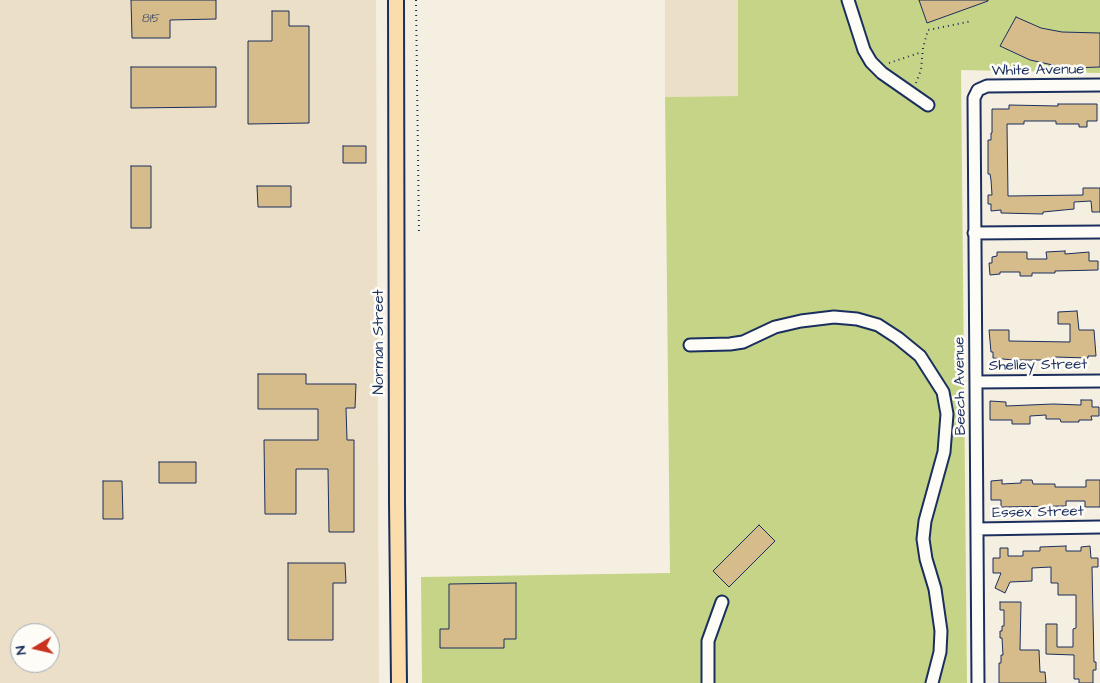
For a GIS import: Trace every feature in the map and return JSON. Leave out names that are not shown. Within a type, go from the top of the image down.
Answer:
[{"type":"main road","name":"Norman Street","points":[[396,0],[399,683]]},
{"type":"street","points":[[848,0],[864,50],[871,62],[882,73],[928,105]]},
{"type":"street","name":"White Avenue","points":[[978,90],[988,86],[1100,85]]},
{"type":"street","name":"Beech Avenue","points":[[978,90],[973,100],[978,683]]},
{"type":"street","points":[[974,233],[1100,232]]},
{"type":"street","points":[[690,344],[730,344],[743,342],[775,327],[801,321],[834,317],[857,319],[878,325],[920,356],[943,392],[947,414],[944,452],[925,521],[923,539],[926,559],[935,589],[941,631],[940,652],[932,683]]},
{"type":"street","name":"Shelley Street","points":[[976,382],[1100,381]]},
{"type":"street","name":"Essex Street","points":[[977,529],[1100,527]]},
{"type":"street","points":[[708,683],[708,641],[722,602]]},
{"type":"path","points":[[416,0],[419,235]]},
{"type":"path","points":[[915,86],[921,70],[922,52],[929,30],[972,21]]},
{"type":"path","points":[[889,63],[922,52]]},
{"type":"shaded area","points":[[0,0],[376,0],[379,683],[0,683]]},
{"type":"shaded area","points":[[665,0],[738,0],[738,96],[665,97]]},
{"type":"green space","points":[[738,0],[1100,0],[1100,73],[961,70],[967,683],[422,683],[421,577],[670,573],[665,97],[738,96]]},
{"type":"building","points":[[131,0],[216,0],[216,19],[170,20],[170,38],[132,38]]},
{"type":"building","points":[[919,0],[988,0],[988,1],[927,23]]},
{"type":"building","points":[[272,11],[289,11],[289,26],[309,26],[309,123],[248,124],[248,41],[272,41]]},
{"type":"building","points":[[1016,17],[1041,28],[1062,32],[1100,33],[1100,67],[1072,68],[1057,66],[1030,60],[1000,46]]},
{"type":"building","points":[[131,67],[216,67],[216,107],[131,108]]},
{"type":"building","points":[[1058,104],[1097,104],[1097,121],[1087,121],[1087,127],[1079,127],[1079,124],[1056,124],[1056,121],[1024,121],[1024,124],[1007,124],[1008,196],[1083,195],[1083,188],[1100,188],[1100,212],[1092,212],[1091,201],[1074,202],[1074,209],[1043,212],[1043,214],[1001,213],[1001,210],[991,211],[991,204],[988,204],[988,195],[992,195],[990,174],[988,174],[988,140],[991,140],[992,133],[992,109],[1009,109],[1009,105],[1058,106]]},
{"type":"building","points":[[343,146],[366,146],[366,163],[343,163]]},
{"type":"building","points":[[131,166],[151,166],[151,228],[131,228]]},
{"type":"building","points":[[257,186],[291,186],[291,207],[258,207]]},
{"type":"building","points":[[1065,251],[1065,254],[1089,252],[1089,261],[1098,261],[1098,270],[1032,273],[1032,276],[1020,276],[1020,272],[1000,272],[1000,274],[990,275],[989,263],[992,263],[992,257],[997,256],[997,252],[1027,252],[1027,259],[1047,259],[1046,252]]},
{"type":"building","points":[[1077,311],[1079,330],[1094,330],[1096,356],[1088,356],[1088,358],[1055,357],[1055,360],[993,358],[989,330],[1009,330],[1009,341],[1070,342],[1070,324],[1058,324],[1058,312]]},
{"type":"building","points":[[258,374],[306,374],[306,384],[356,384],[355,408],[346,408],[347,440],[354,440],[354,532],[329,532],[328,469],[296,469],[296,514],[265,514],[264,440],[318,440],[318,409],[258,409]]},
{"type":"building","points":[[1081,400],[1092,400],[1092,407],[1099,407],[1099,416],[1091,416],[1092,420],[1061,422],[1060,419],[1046,419],[1046,415],[1030,416],[1030,424],[1012,424],[1012,420],[990,420],[990,401],[1006,402],[1006,406],[1081,405]]},
{"type":"building","points":[[159,462],[196,462],[196,483],[159,483]]},
{"type":"building","points":[[1002,480],[1002,484],[1021,483],[1021,480],[1032,480],[1033,484],[1055,484],[1055,487],[1086,487],[1086,480],[1100,480],[1100,507],[1085,507],[1085,501],[1066,501],[1066,506],[1001,507],[1001,500],[991,500],[991,481]]},
{"type":"building","points":[[103,481],[122,481],[123,519],[103,519]]},
{"type":"building","points":[[759,525],[775,541],[729,587],[713,571]]},
{"type":"building","points":[[1066,546],[1066,551],[1081,551],[1081,547],[1090,546],[1091,558],[1098,558],[1098,567],[1092,567],[1094,662],[1096,662],[1096,670],[1093,670],[1093,683],[1079,683],[1079,679],[1074,679],[1074,655],[1046,654],[1046,624],[1057,624],[1057,647],[1073,647],[1073,629],[1076,628],[1076,595],[1058,595],[1058,583],[1051,583],[1051,567],[1032,568],[1032,581],[1010,582],[1005,593],[995,588],[1001,573],[993,573],[993,558],[1000,558],[1000,548],[1008,548],[1008,556],[1023,556],[1023,551],[1040,551],[1040,547]]},
{"type":"building","points":[[288,563],[345,563],[346,583],[333,583],[333,640],[288,640]]},
{"type":"building","points":[[516,583],[516,639],[504,639],[504,648],[440,648],[440,629],[449,629],[449,584]]},
{"type":"building","points":[[1000,602],[1021,602],[1020,650],[1039,650],[1040,672],[1045,672],[1046,683],[999,683],[999,663],[1001,663],[1001,655],[1003,655],[1000,631],[1002,631],[1002,626],[1004,626],[1004,610],[1000,610]]}]
